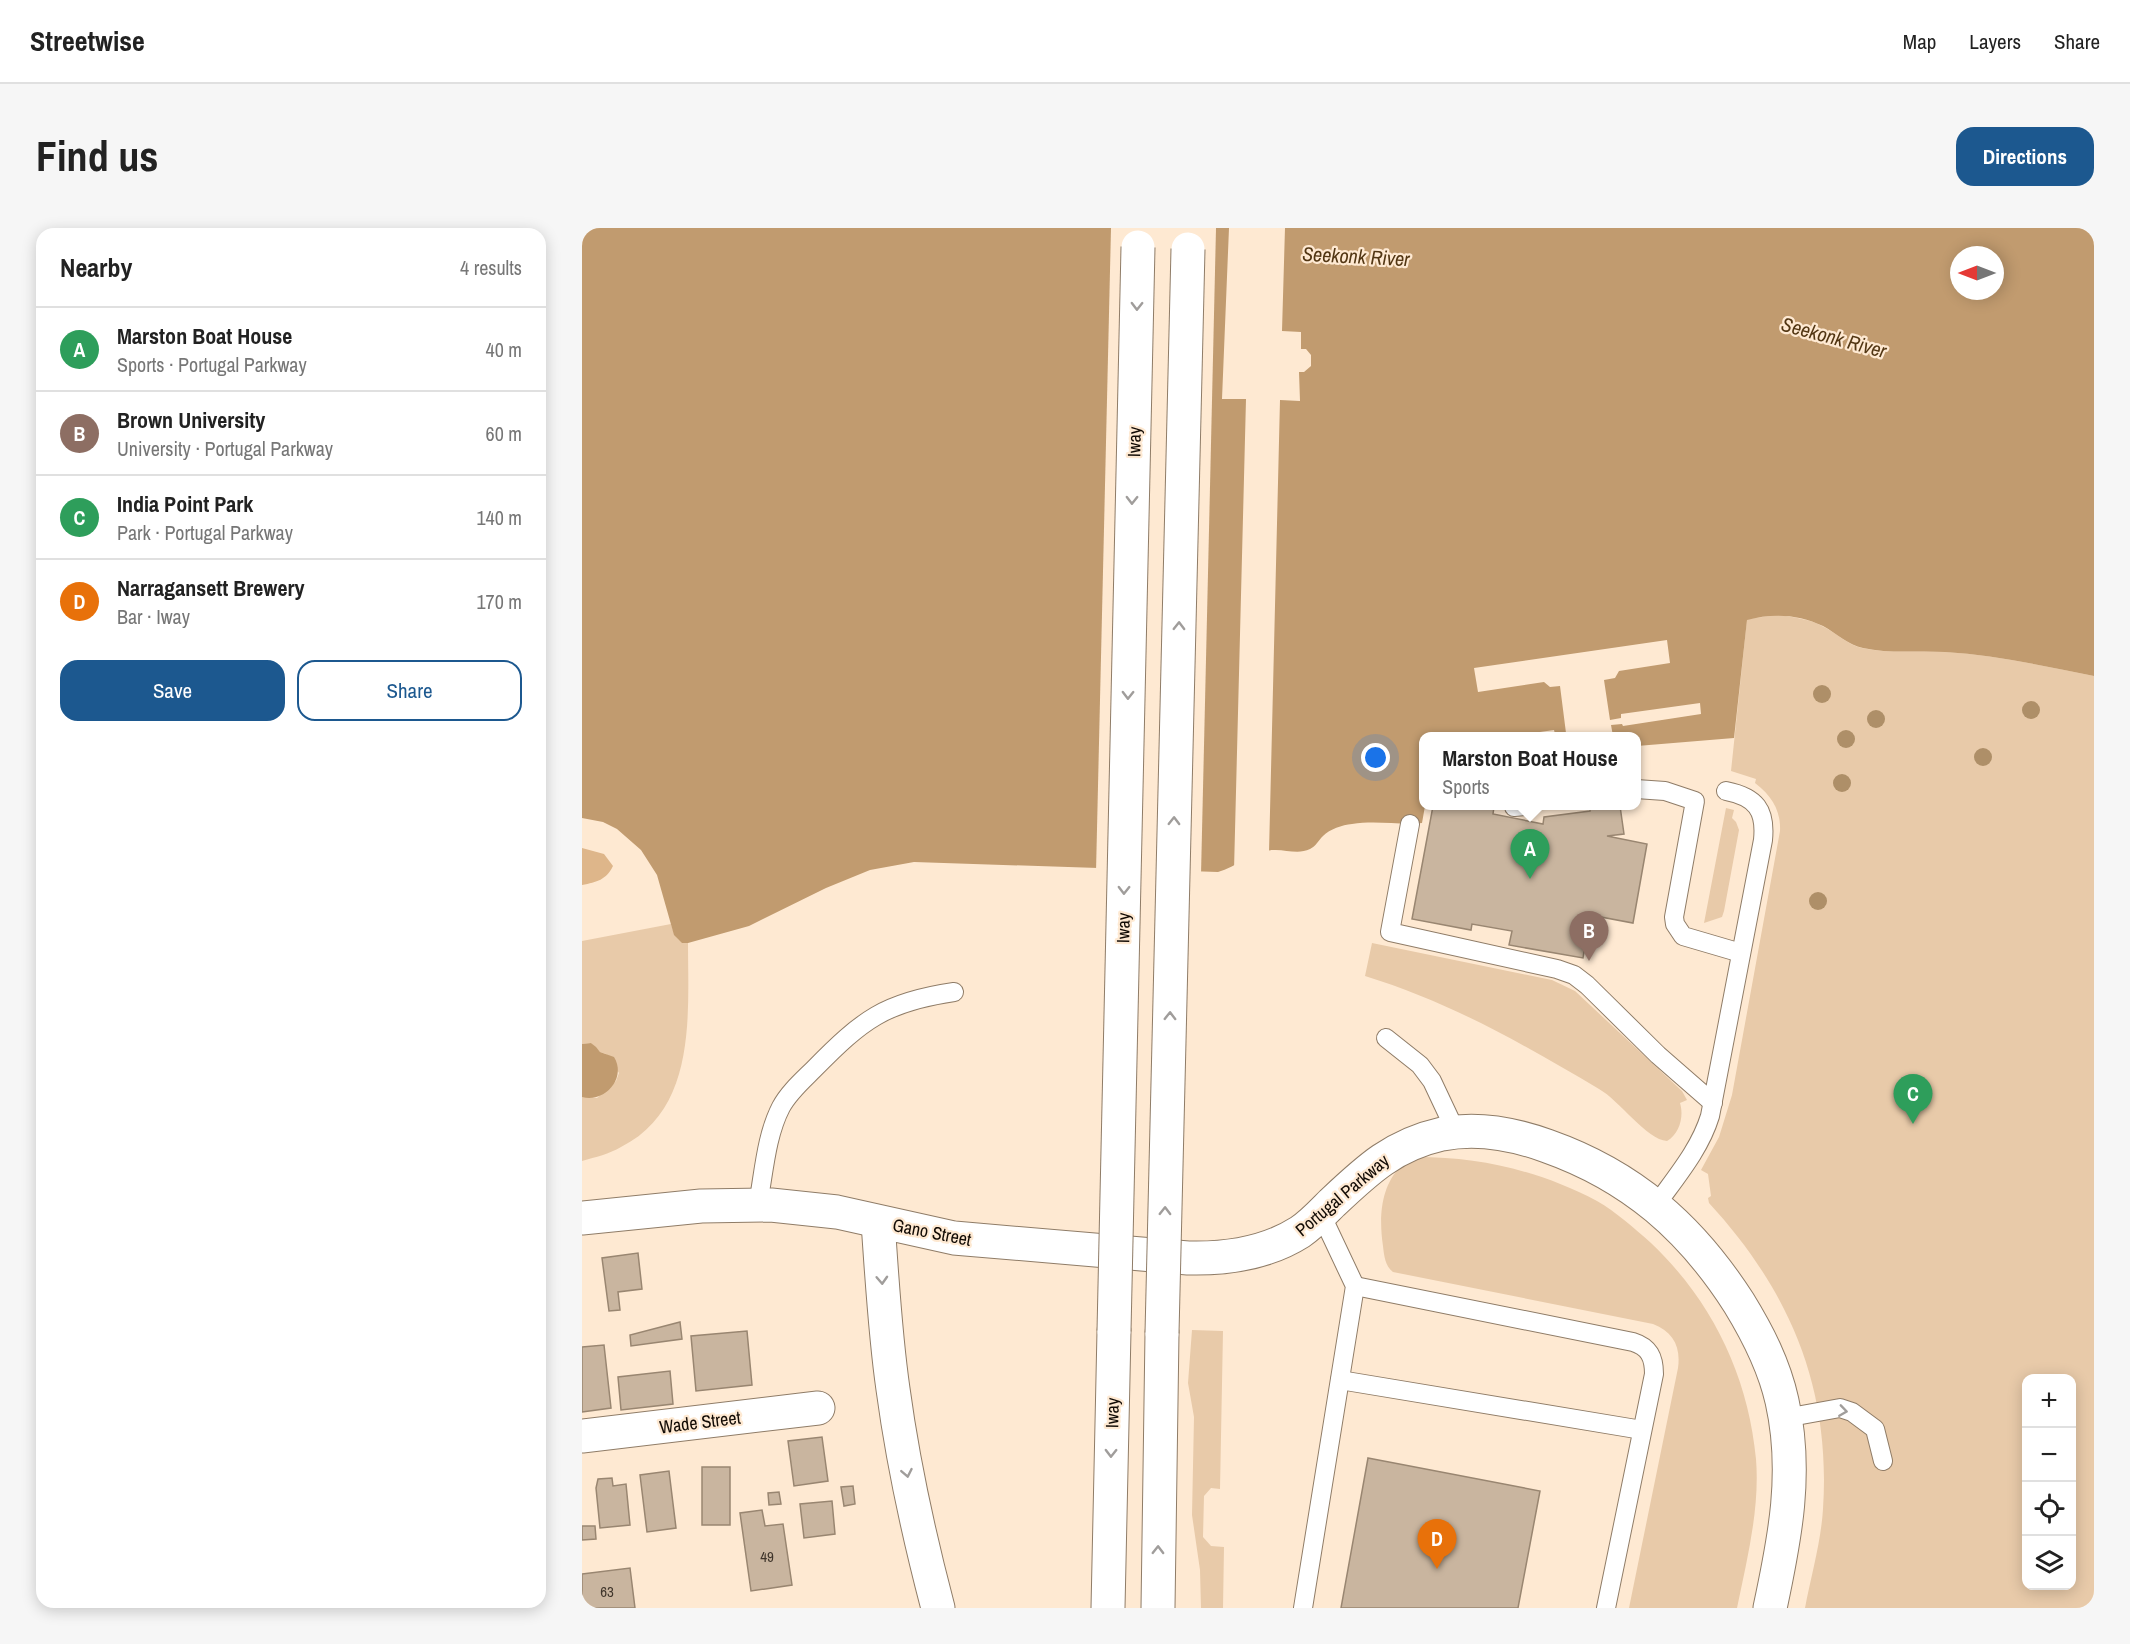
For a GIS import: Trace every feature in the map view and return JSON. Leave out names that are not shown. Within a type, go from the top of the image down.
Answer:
[{"type":"main road","name":"Iway","points":[[1108,1608],[1138,238]]},
{"type":"main road","points":[[1158,1608],[1162,1333],[1188,238]]},
{"type":"main road","name":"Portugal Parkway","points":[[1282,1241],[1299,1233],[1362,1173],[1385,1157],[1410,1143],[1456,1132],[1504,1134],[1563,1152],[1612,1175],[1656,1205],[1706,1255],[1756,1329],[1776,1380],[1785,1418],[1789,1510],[1770,1608]]},
{"type":"main road","name":"Gano Street","points":[[582,1218],[701,1206],[758,1204],[793,1206],[837,1212],[961,1239],[1188,1258],[1226,1257],[1249,1253],[1282,1241]]},
{"type":"main road","points":[[878,1221],[892,1388],[907,1474],[938,1608]]},
{"type":"main road","name":"Wade Street","points":[[582,1436],[818,1408]]},
{"type":"lane","points":[[1641,789],[1665,791],[1695,801],[1674,917],[1675,924],[1683,936],[1741,953]]},
{"type":"lane","points":[[1656,1205],[1703,1137],[1713,1103],[1763,840],[1762,814],[1753,801],[1746,796],[1726,791]]},
{"type":"lane","points":[[1410,824],[1390,932],[1557,969],[1574,975],[1658,1055],[1713,1103]]},
{"type":"lane","points":[[758,1204],[775,1122],[782,1105],[794,1089],[840,1041],[882,1011],[906,1002],[954,992]]},
{"type":"lane","points":[[1386,1038],[1420,1065],[1432,1081],[1456,1132]]},
{"type":"lane","points":[[1303,1608],[1354,1286],[1321,1214]]},
{"type":"lane","points":[[1354,1286],[1640,1344],[1650,1352],[1654,1366],[1606,1608]]},
{"type":"lane","points":[[1340,1380],[1642,1430]]},
{"type":"lane","points":[[1785,1418],[1840,1408],[1852,1412],[1875,1429],[1883,1461]]},
{"type":"shaded area","points":[[1778,615],[1806,620],[1852,644],[1872,650],[1945,652],[1982,656],[2094,676],[2094,1608],[1805,1608],[1823,1509],[1824,1465],[1820,1423],[1812,1382],[1783,1307],[1762,1271],[1709,1203],[1708,1198],[1711,1196],[1708,1174],[1701,1170],[1719,1137],[1732,1095],[1780,831],[1777,810],[1766,793],[1755,783],[1756,779],[1731,771],[1747,619]]},
{"type":"shaded area","points":[[1726,808],[1734,810],[1732,818],[1739,830],[1724,911],[1722,917],[1704,923]]},
{"type":"shaded area","points":[[582,848],[604,854],[613,866],[600,880],[582,885]]},
{"type":"shaded area","points":[[671,924],[677,937],[688,943],[687,1029],[676,1084],[664,1109],[646,1130],[621,1147],[582,1161],[582,1097],[597,1098],[616,1081],[619,1073],[606,1054],[600,1052],[591,1043],[582,1044],[582,941]]},
{"type":"shaded area","points":[[1372,943],[1552,980],[1575,991],[1682,1091],[1687,1100],[1680,1103],[1681,1119],[1675,1134],[1667,1141],[1659,1139],[1642,1127],[1607,1094],[1542,1056],[1456,1011],[1365,976]]},
{"type":"shaded area","points":[[1417,1157],[1487,1163],[1532,1174],[1576,1190],[1604,1205],[1651,1243],[1692,1289],[1723,1341],[1745,1398],[1752,1428],[1756,1459],[1756,1496],[1752,1534],[1737,1608],[1629,1608],[1678,1368],[1678,1353],[1674,1341],[1666,1331],[1653,1324],[1390,1270],[1384,1253],[1381,1225],[1385,1193],[1394,1174],[1403,1165]]},
{"type":"shaded area","points":[[1192,1330],[1223,1331],[1220,1489],[1211,1488],[1204,1496],[1203,1537],[1211,1546],[1224,1547],[1223,1608],[1201,1608],[1200,1570],[1192,1515],[1194,1417],[1188,1383]]},
{"type":"water","name":"Seekonk River","points":[[582,228],[2094,228],[2094,676],[1982,656],[1945,652],[1873,650],[1852,644],[1823,626],[1805,619],[1785,616],[1756,618],[1747,620],[1734,738],[1641,746],[1641,732],[1419,732],[1419,810],[1424,810],[1422,823],[1369,822],[1344,825],[1329,831],[1314,846],[1305,851],[1266,851],[1218,872],[914,862],[870,870],[826,888],[749,926],[688,943],[682,943],[674,935],[657,875],[641,850],[617,829],[603,822],[582,818]]},
{"type":"water","points":[[591,1043],[600,1052],[614,1057],[618,1073],[616,1080],[606,1093],[591,1098],[582,1097],[582,1044]]},
{"type":"pier","points":[[1111,228],[1216,228],[1201,875],[1096,872]]},
{"type":"pier","points":[[1229,228],[1285,228],[1282,331],[1301,332],[1301,349],[1306,349],[1311,355],[1311,366],[1304,372],[1299,372],[1300,401],[1280,400],[1269,853],[1234,870],[1246,399],[1222,399]]},
{"type":"pier","points":[[1667,640],[1670,663],[1619,671],[1615,678],[1604,680],[1610,720],[1621,718],[1621,714],[1700,703],[1701,714],[1623,726],[1622,724],[1611,725],[1612,732],[1566,732],[1560,686],[1550,687],[1544,682],[1478,692],[1474,668]]},
{"type":"building","points":[[1432,810],[1494,810],[1493,814],[1543,824],[1544,817],[1590,810],[1621,810],[1624,834],[1607,836],[1647,844],[1633,923],[1590,915],[1583,958],[1509,945],[1512,931],[1472,924],[1471,930],[1412,919]]},
{"type":"building","points":[[638,1253],[642,1289],[618,1292],[620,1310],[609,1311],[602,1258]]},
{"type":"building","points":[[680,1322],[682,1339],[631,1346],[630,1335]]},
{"type":"building","points":[[747,1331],[752,1385],[696,1391],[691,1336]]},
{"type":"building","points":[[604,1345],[611,1408],[582,1412],[582,1347]]},
{"type":"building","points":[[670,1371],[673,1404],[621,1410],[618,1377]]},
{"type":"building","points":[[822,1437],[828,1481],[794,1486],[788,1441]]},
{"type":"building","points":[[1368,1458],[1540,1491],[1518,1608],[1341,1608]]},
{"type":"building","points":[[702,1467],[730,1467],[730,1525],[702,1525]]},
{"type":"building","points":[[669,1471],[676,1528],[647,1532],[640,1475]]},
{"type":"building","points":[[612,1478],[613,1486],[626,1484],[630,1525],[600,1528],[596,1488],[598,1479]]},
{"type":"building","points":[[853,1486],[855,1504],[844,1506],[841,1487]]},
{"type":"building","points":[[779,1492],[781,1504],[769,1505],[768,1493]]},
{"type":"building","points":[[832,1501],[835,1534],[804,1538],[800,1504]]},
{"type":"building","points":[[762,1510],[765,1526],[783,1524],[792,1585],[751,1591],[740,1513]]},
{"type":"building","points":[[582,1526],[595,1526],[596,1539],[582,1540]]},
{"type":"building","points":[[630,1568],[635,1608],[582,1608],[582,1574]]},
{"type":"place","name":"Marston Boat House","points":[[1530,879]]},
{"type":"place","name":"Brown University","points":[[1589,961]]},
{"type":"place","name":"India Point Park","points":[[1913,1124]]},
{"type":"place","name":"Narragansett Brewery","points":[[1437,1569]]}]
